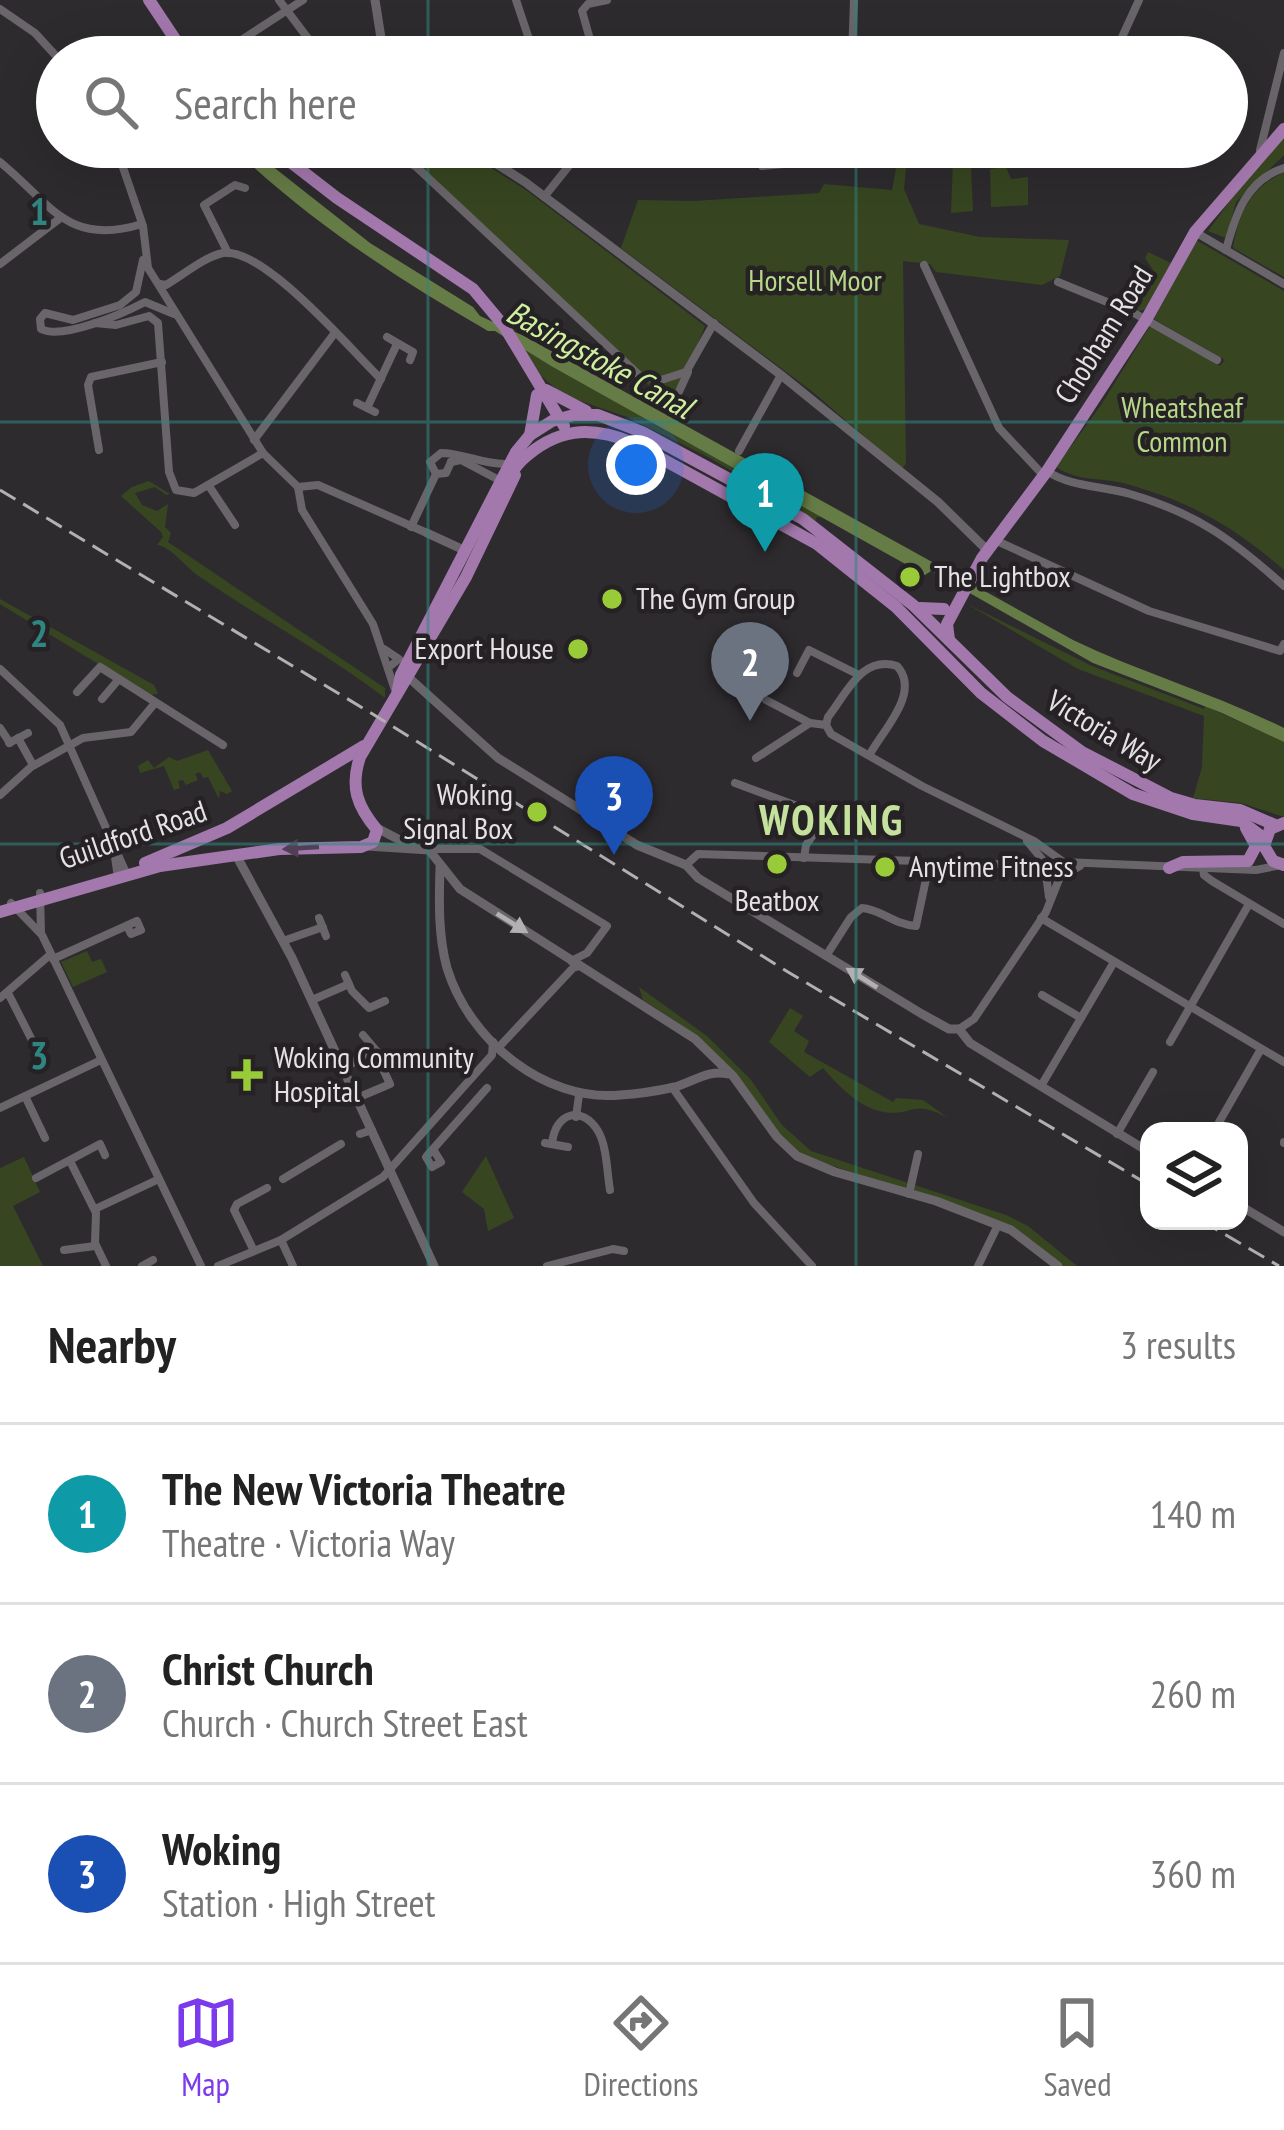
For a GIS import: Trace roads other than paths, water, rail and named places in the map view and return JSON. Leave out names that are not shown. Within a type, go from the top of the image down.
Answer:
[{"type":"main road","points":[[149,0],[173,36]]},
{"type":"main road","name":"Chobham Road","points":[[950,640],[947,624],[972,577],[1147,320],[1195,232],[1282,131]]},
{"type":"main road","points":[[298,168],[468,291],[523,362]]},
{"type":"main road","points":[[468,291],[473,290],[494,312],[562,435]]},
{"type":"main road","points":[[541,392],[591,414]]},
{"type":"main road","points":[[530,435],[541,392]]},
{"type":"main road","name":"Victoria Way","points":[[471,558],[499,480],[530,435],[557,420],[591,414],[630,426],[777,503],[836,542],[913,605],[930,629],[1043,741],[1133,794],[1192,814],[1252,826],[1284,865]]},
{"type":"main road","name":"Victoria Way","points":[[499,480],[508,479],[525,458],[562,435],[590,429],[617,436],[745,501],[833,556],[896,608],[950,640],[1007,697],[1082,752],[1195,806],[1240,810],[1279,824]]},
{"type":"main road","name":"Victoria Way","points":[[471,558],[525,458]]},
{"type":"main road","name":"Guildford Road","points":[[122,873],[238,822],[365,745],[471,558]]},
{"type":"main road","name":"Chobham Road","points":[[930,629],[962,596]]},
{"type":"main road","name":"Chobham Road","points":[[930,629],[962,596]]},
{"type":"main road","points":[[913,605],[926,611],[944,610]]},
{"type":"main road","points":[[365,745],[354,775],[359,806],[375,827],[376,839],[367,846]]},
{"type":"main road","points":[[339,764],[354,775]]},
{"type":"main road","points":[[1169,868],[1183,862],[1248,861],[1255,851],[1254,838],[1235,821]]},
{"type":"main road","points":[[238,822],[235,842],[243,854]]},
{"type":"main road","points":[[1265,846],[1279,824]]},
{"type":"main road","points":[[194,844],[205,861]]},
{"type":"main road","name":"Guildford Road","points":[[6,907],[160,866],[243,854],[367,846]]},
{"type":"street","points":[[16,0],[4,11],[38,36]]},
{"type":"street","points":[[279,0],[306,36]]},
{"type":"street","points":[[247,36],[303,0]]},
{"type":"street","points":[[375,0],[381,36]]},
{"type":"street","points":[[516,0],[525,35]]},
{"type":"street","points":[[589,36],[582,11],[588,4],[607,0]]},
{"type":"street","points":[[853,36],[854,0]]},
{"type":"street","points":[[1123,36],[1139,0]]},
{"type":"street","points":[[1258,156],[1284,53]]},
{"type":"street","points":[[1267,116],[1270,125],[1282,131]]},
{"type":"street","points":[[0,162],[59,219],[99,231],[142,224]]},
{"type":"street","points":[[123,168],[158,285],[262,453],[298,487],[302,510],[367,613],[402,681],[498,758],[637,845],[686,865],[698,878],[949,1029],[959,1029],[974,1019],[1041,918],[1062,875],[1059,860]]},
{"type":"street","points":[[416,168],[634,373],[661,380],[680,376],[691,367]]},
{"type":"street","points":[[501,168],[781,375],[992,545],[1149,610],[1282,648]]},
{"type":"street","points":[[544,197],[567,168]]},
{"type":"street","points":[[1226,250],[1241,201],[1284,168]]},
{"type":"street","points":[[228,253],[203,207],[238,184],[244,188]]},
{"type":"street","points":[[0,264],[59,219]]},
{"type":"street","points":[[1195,232],[1284,284]]},
{"type":"street","points":[[145,250],[136,292],[120,305],[80,320],[45,314],[39,322],[46,333],[95,323],[148,302],[158,285]]},
{"type":"street","points":[[139,281],[158,285],[228,253],[250,259],[274,275],[381,379]]},
{"type":"street","points":[[924,265],[999,428],[1045,473],[1190,514],[1284,586]]},
{"type":"street","points":[[1123,308],[1143,270]]},
{"type":"street","points":[[1058,282],[1123,308],[1217,360]]},
{"type":"street","points":[[136,292],[176,315]]},
{"type":"street","points":[[58,316],[58,329]]},
{"type":"street","points":[[95,323],[116,325],[149,316],[158,323],[171,482],[183,493],[209,486],[262,453]]},
{"type":"street","points":[[676,398],[713,323]]},
{"type":"street","points":[[254,440],[334,334]]},
{"type":"street","points":[[387,337],[414,352]]},
{"type":"street","points":[[366,408],[398,344]]},
{"type":"street","points":[[99,450],[88,385],[91,377],[162,362]]},
{"type":"street","points":[[739,451],[781,375]]},
{"type":"street","points":[[448,458],[446,473],[431,469],[432,458],[466,456],[488,465],[507,464]]},
{"type":"street","points":[[448,458],[499,480]]},
{"type":"street","points":[[411,526],[436,473]]},
{"type":"street","points":[[298,487],[317,485],[428,533],[471,558]]},
{"type":"street","points":[[209,486],[235,526]]},
{"type":"street","points":[[797,673],[808,650],[859,675]]},
{"type":"street","points":[[870,754],[905,696],[905,676],[886,662],[872,664],[859,675],[828,716],[831,734],[1059,860],[1082,866],[1203,869],[1284,865]]},
{"type":"street","points":[[77,692],[100,667],[223,745]]},
{"type":"street","points":[[0,669],[49,713],[69,746],[113,842],[122,873]]},
{"type":"street","points":[[101,699],[119,679]]},
{"type":"street","points":[[766,700],[810,723],[826,725]]},
{"type":"street","points":[[0,794],[33,765],[87,737],[131,732],[154,703]]},
{"type":"street","points":[[756,758],[810,723]]},
{"type":"street","points":[[0,728],[16,740],[33,765]]},
{"type":"street","points":[[735,783],[821,818],[804,858]]},
{"type":"street","points":[[375,827],[434,854],[460,889],[706,1048],[797,1156],[998,1225],[1020,1235],[1058,1266]]},
{"type":"street","points":[[1022,836],[1046,870],[1049,903]]},
{"type":"street","points":[[218,1266],[281,1240],[383,1177],[608,926],[484,850],[367,846]]},
{"type":"street","points":[[1248,869],[1265,846]]},
{"type":"street","points":[[458,848],[441,867],[442,942],[454,986],[498,1049],[551,1087],[579,1095],[672,1088],[721,1071],[733,1076]]},
{"type":"street","points":[[243,854],[434,1266]]},
{"type":"street","points":[[686,865],[698,854],[918,861],[929,866],[939,862],[1010,864],[1062,875],[1082,866]]},
{"type":"street","points":[[1046,870],[1059,860]]},
{"type":"street","points":[[826,956],[862,908],[871,908],[894,923],[916,926],[929,866]]},
{"type":"street","points":[[1203,869],[1204,875],[1284,924]]},
{"type":"street","points":[[440,903],[449,892],[460,889]]},
{"type":"street","points":[[41,895],[42,935],[201,1266]]},
{"type":"street","points":[[1170,1042],[1249,904]]},
{"type":"street","points":[[6,907],[42,935]]},
{"type":"street","points":[[1041,918],[1284,1063]]},
{"type":"street","points":[[37,1050],[4,995],[52,957],[127,926]]},
{"type":"street","points":[[283,940],[323,927]]},
{"type":"street","points":[[587,953],[591,971]]},
{"type":"street","points":[[1041,1086],[1114,962]]},
{"type":"street","points":[[312,1000],[347,980],[369,1008],[385,1001]]},
{"type":"street","points":[[1042,995],[1081,1018]]},
{"type":"street","points":[[959,1029],[970,1043],[1140,1147]]},
{"type":"street","points":[[343,1070],[364,1064],[377,1052],[363,1035]]},
{"type":"street","points":[[705,1075],[706,1048]]},
{"type":"street","points":[[1219,1122],[1261,1049]]},
{"type":"street","points":[[0,1108],[101,1060]]},
{"type":"street","points":[[357,1098],[390,1084],[383,1069]]},
{"type":"street","points":[[1117,1134],[1153,1072]]},
{"type":"street","points":[[465,1084],[480,1097]]},
{"type":"street","points":[[433,1149],[488,1088]]},
{"type":"street","points":[[672,1088],[754,1203],[812,1266]]},
{"type":"street","points":[[576,1118],[579,1095]]},
{"type":"street","points":[[25,1096],[45,1138]]},
{"type":"street","points":[[568,1147],[549,1144],[556,1124],[566,1117],[599,1132],[610,1190]]},
{"type":"street","points":[[360,1135],[372,1130]]},
{"type":"street","points":[[36,1178],[100,1144],[105,1155]]},
{"type":"street","points":[[283,1179],[341,1144]]},
{"type":"street","points":[[909,1194],[918,1154]]},
{"type":"street","points":[[71,1163],[95,1209],[95,1246],[106,1266]]},
{"type":"street","points":[[594,1180],[608,1178]]},
{"type":"street","points":[[95,1209],[159,1179]]},
{"type":"street","points":[[254,1251],[234,1210],[267,1188]]},
{"type":"street","points":[[1248,1210],[1284,1232]]},
{"type":"street","points":[[978,1266],[998,1225]]},
{"type":"street","points":[[281,1240],[293,1266]]},
{"type":"street","points":[[64,1250],[95,1246]]},
{"type":"street","points":[[547,1266],[624,1251]]},
{"type":"street","points":[[142,1266],[153,1260]]},
{"type":"railway","points":[[0,490],[788,972],[1140,1180]]},
{"type":"railway","points":[[1217,1230],[1279,1266]]},
{"type":"place","name":"The New Victoria Theatre","points":[[765,552]]},
{"type":"place","name":"The Lightbox","points":[[910,577]]},
{"type":"place","name":"The Gym Group","points":[[612,599]]},
{"type":"place","name":"Export House","points":[[578,649]]},
{"type":"place","name":"Christ Church","points":[[750,721]]},
{"type":"place","name":"Woking Signal Box","points":[[537,812]]},
{"type":"place","name":"Woking","points":[[614,855]]},
{"type":"place","name":"Beatbox","points":[[777,864]]},
{"type":"place","name":"Anytime Fitness","points":[[885,867]]},
{"type":"place","name":"Woking Community Hospital","points":[[247,1075]]},
{"type":"district","name":"WOKING","points":[[832,820]]},
{"type":"park label","name":"Horsell Moor","points":[[815,281]]},
{"type":"park label","name":"Wheatsheaf Common","points":[[1182,425]]},
{"type":"water label","name":"Basingstoke Canal","points":[[600,359]]}]
